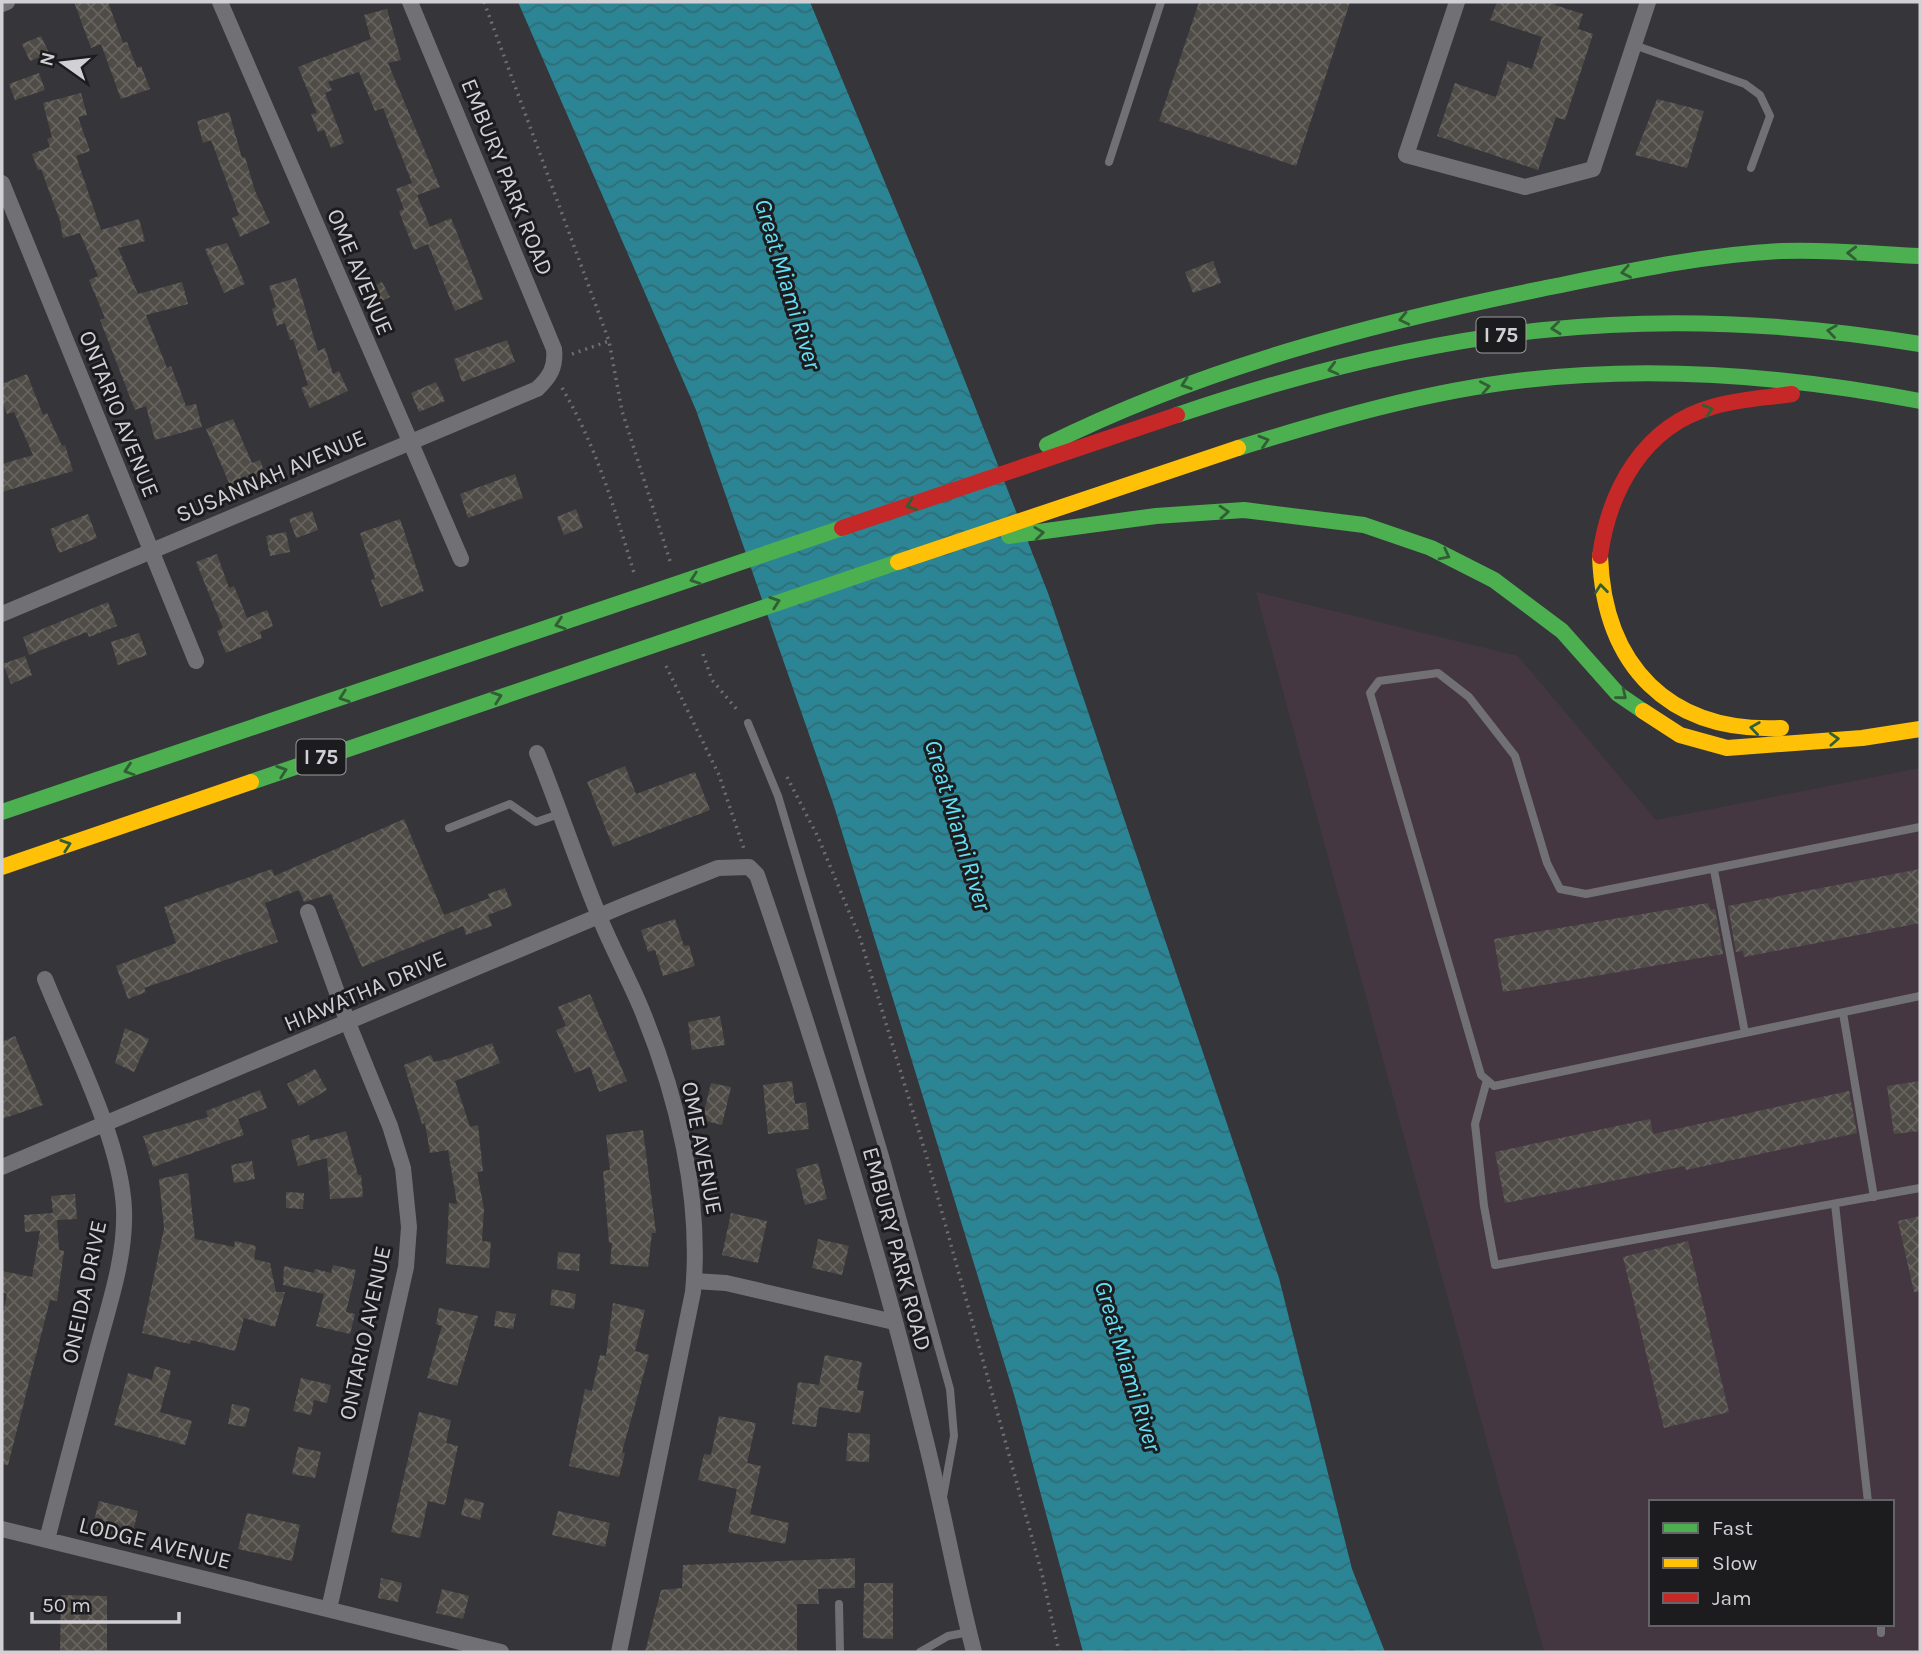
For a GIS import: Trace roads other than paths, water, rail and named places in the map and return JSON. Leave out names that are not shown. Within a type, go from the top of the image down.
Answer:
[{"type":"highway","points":[[975,483],[1103,415],[1262,357],[1384,324],[1695,259],[1784,251],[1920,256]]},
{"type":"highway","name":"I 75","points":[[2,812],[1198,408],[1362,361],[1452,342],[1615,322],[1695,320],[1798,326],[1920,344]]},
{"type":"highway","name":"I 75","points":[[2,867],[1128,483],[1344,418],[1524,380],[1629,373],[1733,376],[1891,394],[1920,401]]},
{"type":"highway","points":[[1832,723],[1767,729],[1707,720],[1665,700],[1628,660],[1603,608],[1598,557],[1604,518],[1619,483],[1648,445],[1688,416],[1734,402],[1840,388]]},
{"type":"highway","points":[[947,544],[1156,516],[1244,510],[1303,515],[1364,525],[1431,548],[1494,580],[1562,631],[1618,694],[1680,734],[1727,748],[1862,738],[1920,729]]},
{"type":"street","points":[[2,4],[8,2]]},
{"type":"street","name":"OME AVENUE","points":[[220,2],[461,559]]},
{"type":"street","name":"EMBURY PARK ROAD","points":[[410,2],[554,349],[554,366]]},
{"type":"street","points":[[1457,2],[1406,155],[1525,187],[1593,169],[1648,2]]},
{"type":"street","name":"ONTARIO AVENUE","points":[[2,183],[196,661]]},
{"type":"street","name":"SUSANNAH AVENUE","points":[[2,614],[537,389],[554,366]]},
{"type":"street","name":"OME AVENUE","points":[[537,753],[599,916],[641,1008],[670,1094],[689,1182],[695,1236],[694,1281],[654,1492],[619,1652]]},
{"type":"street","name":"EMBURY PARK ROAD","points":[[748,867],[757,875],[820,1057],[894,1322],[974,1652]]},
{"type":"street","name":"HIAWATHA DRIVE","points":[[2,1167],[599,916],[718,869],[748,867]]},
{"type":"street","name":"ONTARIO AVENUE","points":[[308,912],[348,1023],[394,1136],[404,1178],[409,1227],[406,1267],[329,1609]]},
{"type":"street","name":"ONEIDA DRIVE","points":[[45,979],[104,1125],[120,1180],[124,1209],[123,1241],[110,1302],[47,1540]]},
{"type":"street","points":[[694,1281],[726,1283],[894,1322]]},
{"type":"street","name":"LODGE AVENUE","points":[[2,1529],[501,1652]]},
{"type":"lane","points":[[1109,163],[1161,2]]},
{"type":"lane","points":[[1634,45],[1745,84],[1760,95],[1770,116],[1751,168]]},
{"type":"lane","points":[[1920,827],[1586,894],[1560,889],[1547,863],[1515,756],[1469,697],[1438,673],[1379,681],[1370,693],[1481,1075],[1494,1086],[1920,996]]},
{"type":"lane","points":[[748,723],[778,796],[885,1156],[950,1389],[954,1436],[940,1506]]},
{"type":"lane","points":[[449,828],[510,804],[536,822],[562,813]]},
{"type":"lane","points":[[1714,870],[1745,1033]]},
{"type":"lane","points":[[1843,1013],[1874,1197]]},
{"type":"lane","points":[[1487,1080],[1475,1124],[1484,1206],[1495,1265],[1920,1188]]},
{"type":"lane","points":[[1835,1204],[1868,1500]]},
{"type":"lane","points":[[839,1604],[840,1652]]},
{"type":"lane","points":[[920,1652],[948,1636],[969,1632]]},
{"type":"water","name":"Great Miami River","points":[[518,2],[810,2],[925,279],[1048,593],[1279,1278],[1352,1569],[1385,1652],[1083,1652],[1015,1398],[834,806],[696,410]]}]
